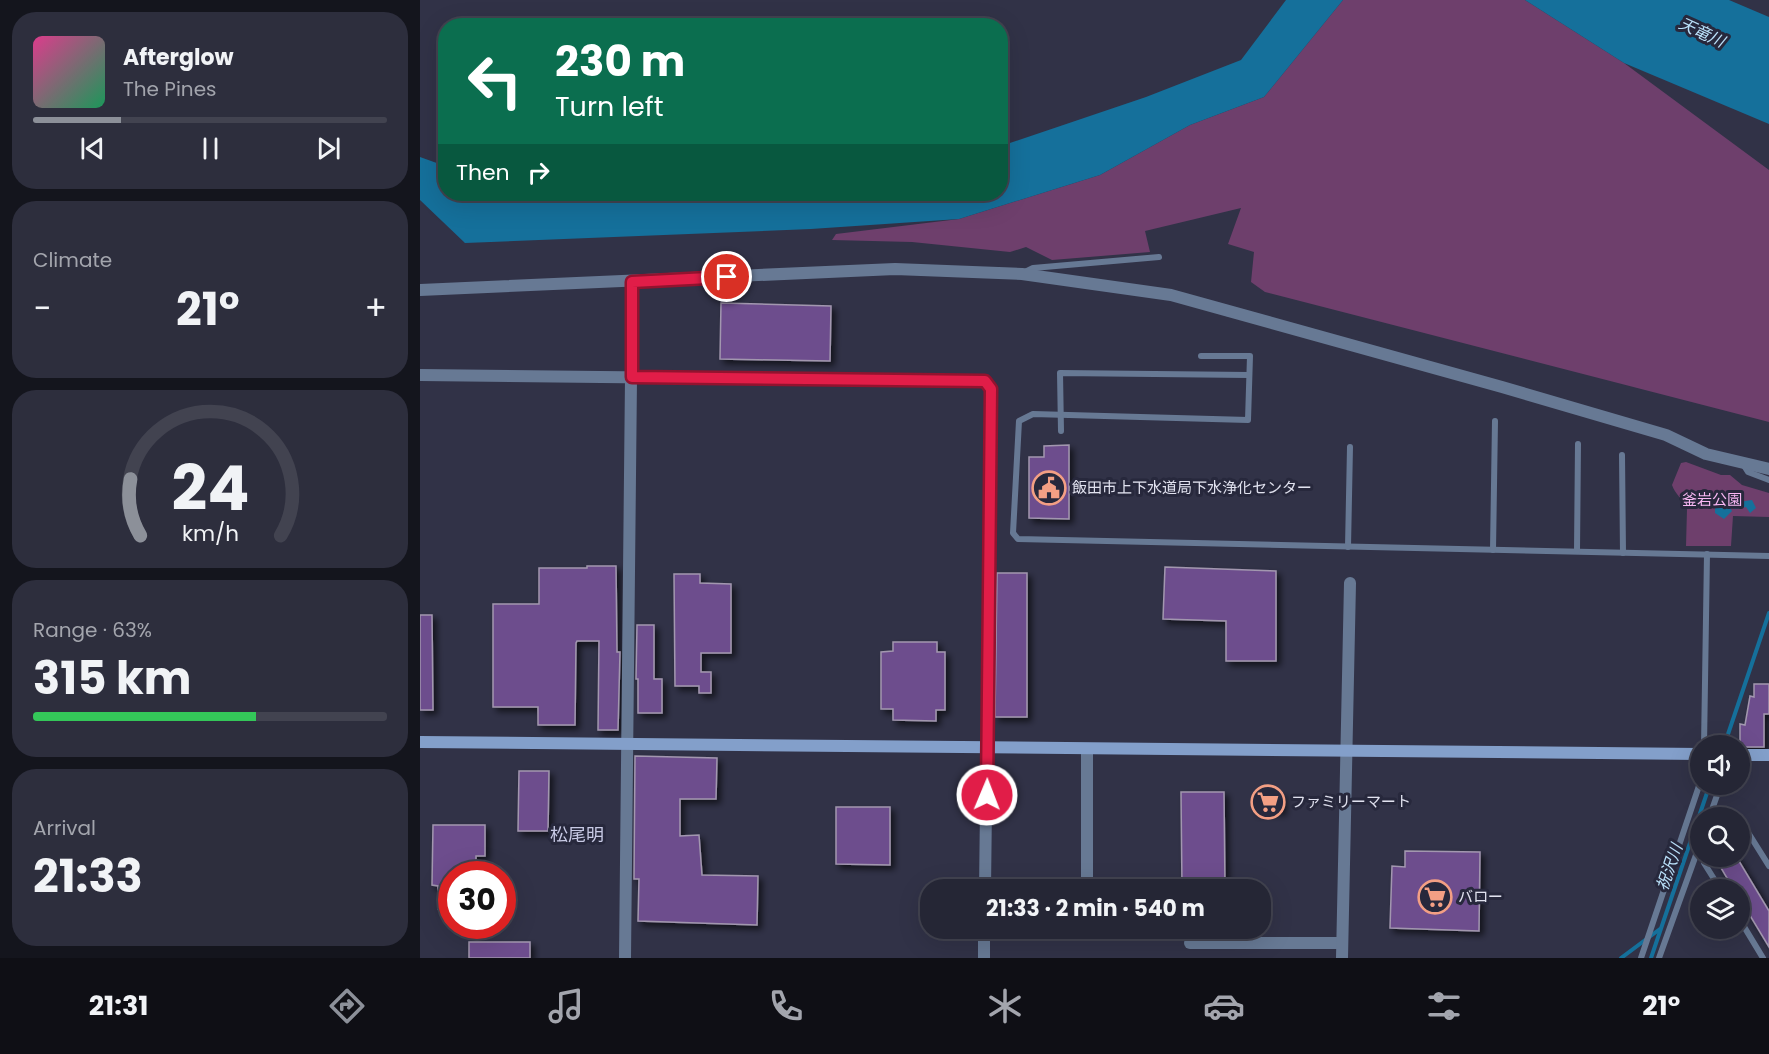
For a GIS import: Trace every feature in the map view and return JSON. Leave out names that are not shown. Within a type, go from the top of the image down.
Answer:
[{"type":"street","points":[[420,290],[895,269],[1022,274],[1171,295],[1502,387],[1666,435],[1706,454],[1769,469]]},
{"type":"street","points":[[625,958],[632,282]]},
{"type":"street","points":[[420,375],[985,381],[991,389],[985,879]]},
{"type":"street","points":[[1342,958],[1350,583]]},
{"type":"street","points":[[420,742],[1690,754]]},
{"type":"street","points":[[1087,749],[1087,879]]},
{"type":"street","points":[[1750,755],[1769,755]]},
{"type":"street","points":[[984,939],[984,958]]},
{"type":"street","points":[[1190,943],[1342,943]]},
{"type":"lane","points":[[1022,274],[1033,268],[1160,257]]},
{"type":"lane","points":[[1201,356],[1250,356],[1248,420],[1033,414],[1019,421],[1013,533],[1018,539],[1769,556]]},
{"type":"lane","points":[[1061,431],[1060,373],[1249,375]]},
{"type":"lane","points":[[1493,550],[1495,421]]},
{"type":"lane","points":[[1577,552],[1578,444]]},
{"type":"lane","points":[[1348,547],[1350,447]]},
{"type":"lane","points":[[1622,455],[1623,553]]},
{"type":"lane","points":[[1741,461],[1748,472],[1769,480]]},
{"type":"lane","points":[[1704,735],[1707,554]]},
{"type":"lane","points":[[1641,958],[1696,795]]},
{"type":"lane","points":[[1750,836],[1769,866]]},
{"type":"lane","points":[[1659,958],[1692,867]]},
{"type":"lane","points":[[1750,937],[1763,958]]},
{"type":"green space","points":[[1343,0],[1525,0],[1624,63],[1769,170],[1769,422],[1265,292],[1251,282],[1254,252],[1228,244],[1241,208],[1145,231],[1150,252],[1052,260],[1026,247],[1010,252],[912,242],[832,240],[836,234],[959,219],[1100,175],[1190,125],[1264,97]]},
{"type":"green space","name":"釜岩公園","points":[[1686,462],[1721,475],[1730,475],[1742,485],[1769,493],[1769,517],[1733,516],[1731,546],[1686,546],[1687,509],[1672,485],[1681,463]]},
{"type":"water","points":[[1286,0],[1343,0],[1264,97],[1190,125],[1100,175],[959,219],[811,229],[465,243],[420,200],[420,157],[438,163],[438,201],[1008,201],[1008,144],[1146,97],[1241,60]]},
{"type":"water","name":"天竜川","points":[[1525,0],[1729,0],[1769,17],[1769,124],[1624,63]]},
{"type":"water","points":[[1752,500],[1756,508],[1750,513],[1746,507],[1734,509],[1732,503]]},
{"type":"water","points":[[1728,505],[1732,511],[1724,519],[1715,513],[1715,508]]},
{"type":"building","points":[[721,303],[831,306],[830,361],[720,359]]},
{"type":"building","name":"飯田市上下水道局下水浄化センター","points":[[1069,445],[1069,519],[1029,518],[1029,457],[1044,457],[1044,446]]},
{"type":"building","points":[[587,566],[616,566],[617,652],[620,652],[618,730],[598,730],[599,641],[577,641],[576,643],[575,725],[538,725],[538,707],[493,707],[493,604],[539,604],[539,568],[587,568]]},
{"type":"building","points":[[1165,567],[1276,571],[1276,661],[1226,661],[1226,621],[1163,619]]},
{"type":"building","points":[[997,573],[1027,573],[1027,717],[995,717]]},
{"type":"building","points":[[674,574],[700,574],[700,583],[731,584],[731,653],[701,653],[701,672],[711,672],[711,693],[699,693],[699,686],[675,686]]},
{"type":"building","points":[[420,615],[432,615],[433,710],[420,710]]},
{"type":"building","points":[[637,625],[654,625],[654,679],[662,679],[662,713],[638,713]]},
{"type":"building","points":[[893,642],[937,642],[937,652],[945,652],[945,710],[936,710],[936,721],[893,720],[893,709],[881,709],[881,652],[893,651]]},
{"type":"building","points":[[1754,684],[1769,684],[1769,714],[1764,714],[1764,747],[1750,747],[1750,735],[1740,735],[1740,724],[1745,725],[1750,696],[1754,697]]},
{"type":"building","points":[[635,756],[717,758],[716,799],[680,799],[680,836],[699,835],[702,875],[758,876],[757,925],[638,921],[639,879],[634,879]]},
{"type":"building","points":[[519,771],[549,771],[548,831],[518,831]]},
{"type":"building","points":[[1181,792],[1224,792],[1225,879],[1182,879]]},
{"type":"building","name":"ファミリーマート","points":[[1254,793],[1282,793],[1282,811],[1254,811]]},
{"type":"building","points":[[836,807],[890,807],[890,865],[836,864]]},
{"type":"building","points":[[433,825],[485,825],[485,856],[476,856],[476,861],[438,861],[438,886],[432,885]]},
{"type":"building","name":"バロー","points":[[1405,851],[1480,852],[1479,931],[1390,928],[1392,866],[1405,867]]},
{"type":"building","points":[[1720,867],[1743,867],[1750,879],[1728,879]]},
{"type":"building","points":[[1750,879],[1769,911],[1769,947],[1750,916]]},
{"type":"building","points":[[469,942],[530,942],[530,958],[469,958]]},
{"type":"waterway","name":"祝沢川","points":[[1728,735],[1769,613]]},
{"type":"waterway","name":"祝沢川","points":[[1651,958],[1706,795]]},
{"type":"waterway","points":[[1621,958],[1660,929]]},
{"type":"place","name":"飯田市上下水道局下水浄化センター","points":[[1049,488]]},
{"type":"place","name":"ファミリーマート","points":[[1268,802]]},
{"type":"place","name":"バロー","points":[[1435,897]]},
{"type":"district","name":"松尾明","points":[[577,835]]},
{"type":"route","points":[[727,277],[632,282],[632,377],[985,381],[991,389],[987,795]]}]
